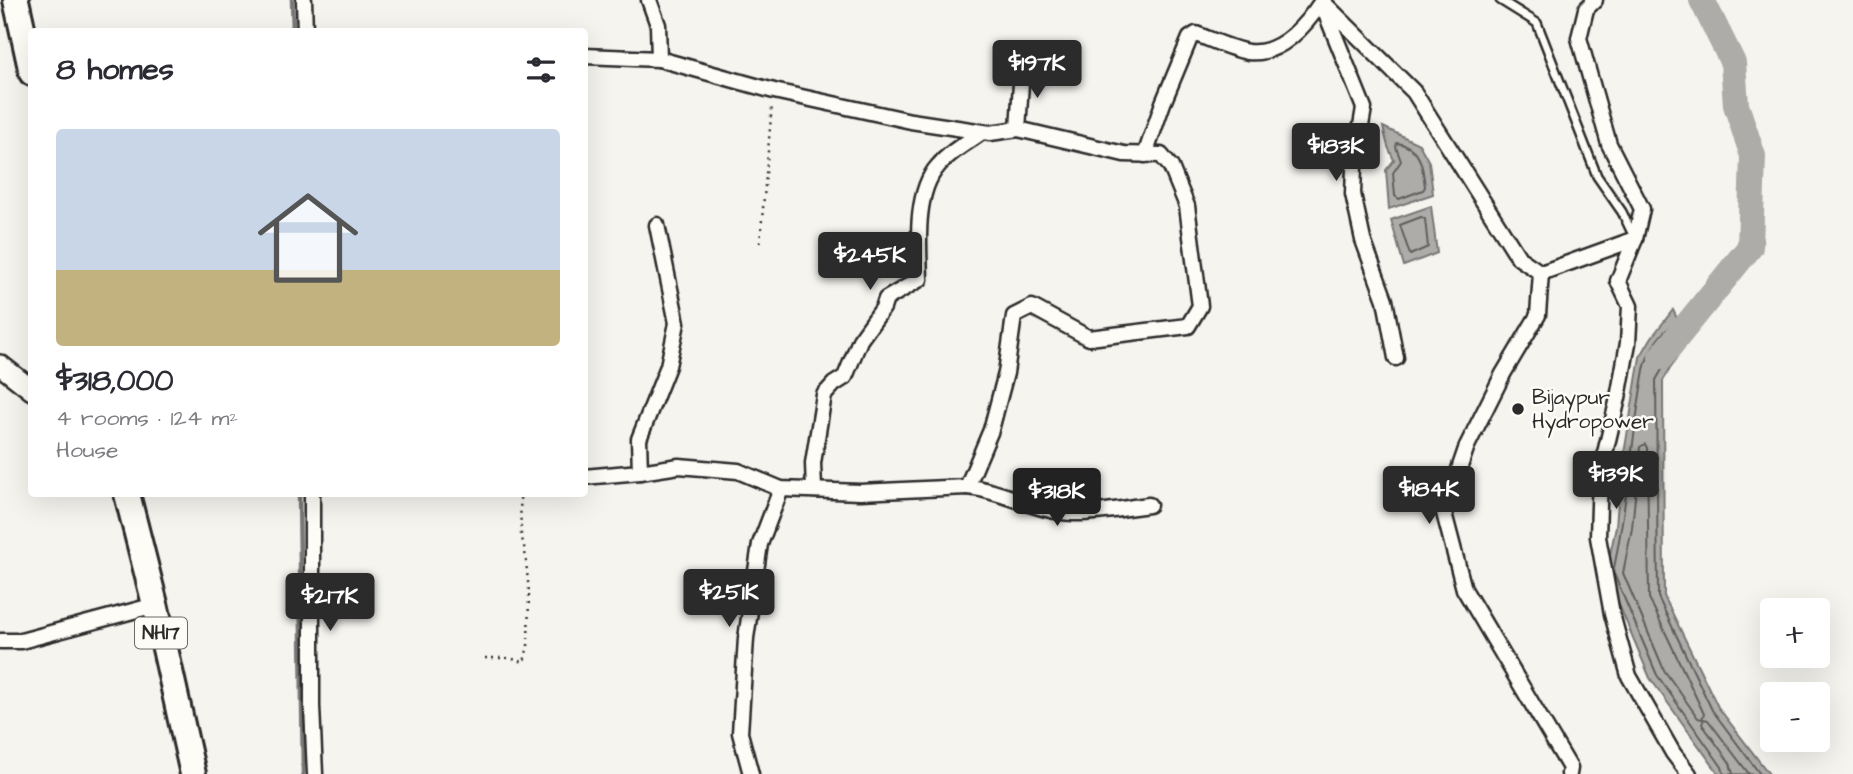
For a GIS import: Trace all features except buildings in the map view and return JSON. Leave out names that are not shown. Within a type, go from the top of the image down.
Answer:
[{"type":"highway","points":[[16,0],[28,56]]},
{"type":"highway","name":"NH17","points":[[128,497],[193,774]]},
{"type":"main road","points":[[0,365],[28,387]]},
{"type":"street","points":[[304,0],[305,28]]},
{"type":"street","points":[[649,0],[658,25],[659,59]]},
{"type":"street","points":[[1595,0],[1586,9],[1579,38],[1609,144],[1642,209],[1635,239],[1618,281],[1630,306],[1628,343],[1600,474],[1598,537],[1612,614],[1629,676],[1673,753],[1689,774]]},
{"type":"street","points":[[1321,1],[1414,92],[1519,258],[1541,273]]},
{"type":"street","points":[[1145,155],[1190,38],[1196,34],[1249,52],[1276,48],[1307,22],[1321,1]]},
{"type":"street","points":[[1321,1],[1364,108],[1354,167],[1353,194],[1363,240],[1385,300],[1396,358]]},
{"type":"street","points":[[588,56],[659,59],[774,91],[911,121],[982,132],[1018,129],[1124,154],[1161,155],[1171,167],[1187,206],[1200,306],[1188,326],[1089,338],[1032,307],[1014,316],[1006,373],[992,430],[967,487]]},
{"type":"street","points":[[1018,129],[1022,68]]},
{"type":"street","points":[[814,490],[813,463],[824,395],[845,377],[860,340],[883,308],[886,299],[920,279],[919,224],[928,182],[937,167],[982,132]]},
{"type":"street","points":[[640,472],[639,439],[668,366],[677,323],[656,225]]},
{"type":"street","points":[[1541,273],[1635,239]]},
{"type":"street","points":[[1541,273],[1538,315],[1503,374],[1467,446],[1444,513],[1464,589],[1570,768],[1569,774]]},
{"type":"street","points":[[588,477],[679,466],[738,471],[781,489],[860,492],[967,487],[987,489],[1037,507],[1072,513],[1149,505]]},
{"type":"street","points":[[751,774],[740,733],[746,638],[760,544],[781,489]]},
{"type":"street","points":[[312,497],[312,693],[315,774]]},
{"type":"street","points":[[0,640],[22,640],[144,608],[156,608]]},
{"type":"lane","points":[[1500,0],[1536,23],[1597,176],[1622,212],[1635,239]]},
{"type":"path","points":[[760,243],[774,91]]},
{"type":"path","points":[[485,658],[509,658],[524,662],[528,646],[529,592],[521,534],[520,497]]},
{"type":"water","points":[[1383,127],[1419,144],[1429,162],[1433,194],[1389,209],[1386,170],[1394,160]]},
{"type":"water","points":[[1431,206],[1437,253],[1404,266],[1391,220]]},
{"type":"water","points":[[1673,310],[1687,339],[1663,381],[1664,596],[1718,707],[1769,774],[1719,774],[1650,678],[1606,574],[1616,526],[1620,478],[1640,357]]},
{"type":"waterway","points":[[292,0],[293,28]]},
{"type":"waterway","points":[[1661,357],[1750,247],[1753,156],[1736,105],[1733,63],[1702,0]]},
{"type":"waterway","points":[[299,497],[303,774]]},
{"type":"place","name":"Bijaypur Hydropower","points":[[1518,409]]}]
